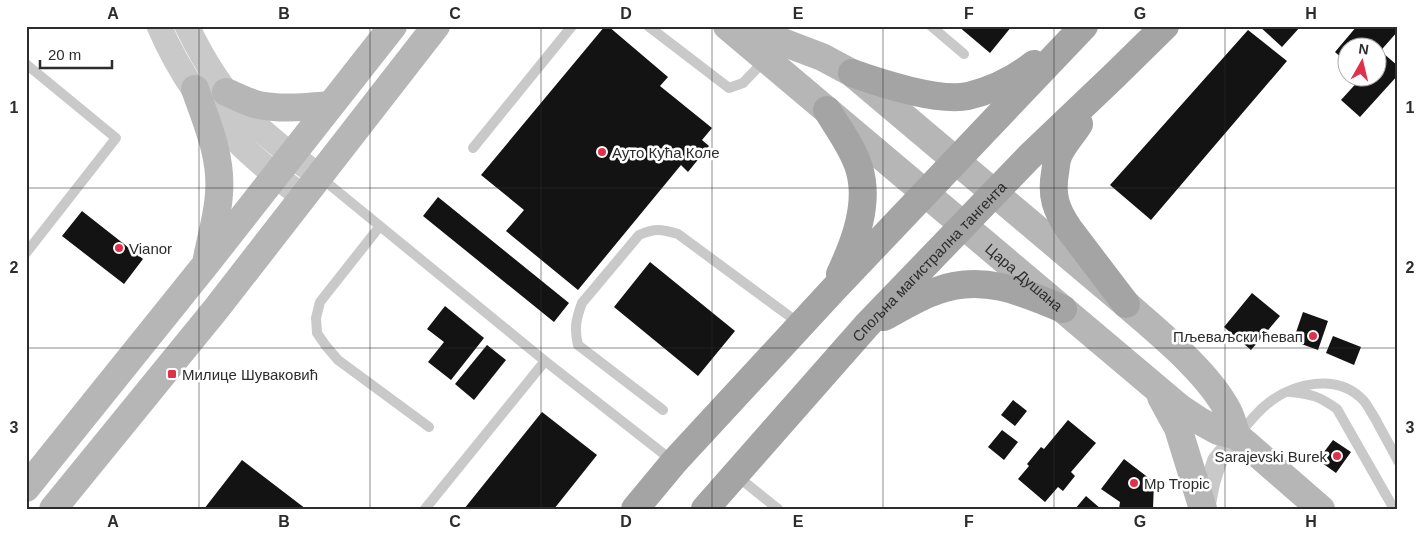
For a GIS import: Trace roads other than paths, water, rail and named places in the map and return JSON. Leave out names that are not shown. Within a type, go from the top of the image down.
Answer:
[{"type":"main road","points":[[26,488],[206,264],[393,26]]},
{"type":"main road","name":"Цара Душана","points":[[727,26],[1180,408],[1218,431],[1237,436],[1321,509]]},
{"type":"main road","name":"Цара Душана","points":[[740,26],[816,54],[852,73],[1126,304],[1174,348],[1206,381],[1226,407],[1237,436]]},
{"type":"main road","name":"Спољна магистрална тангента","points":[[705,509],[867,325],[962,225],[1029,156],[1165,26]]},
{"type":"main road","points":[[53,509],[216,309],[436,28]]},
{"type":"main road","points":[[852,73],[890,85],[936,95],[967,96],[993,88],[1016,77],[1078,33]]},
{"type":"main road","points":[[635,509],[674,462],[801,324],[1078,33]]},
{"type":"main road","points":[[1114,76],[1092,104],[1059,154],[1053,184],[1055,203],[1061,216],[1126,304]]},
{"type":"main road","points":[[195,89],[215,148],[219,171],[219,194],[206,264]]},
{"type":"main road","points":[[226,92],[256,104],[289,108],[330,105]]},
{"type":"main road","points":[[827,110],[859,168],[863,194],[858,230],[833,290]]},
{"type":"main road","points":[[867,325],[936,291],[969,283],[994,284],[1015,290],[1063,309]]},
{"type":"main road","points":[[1153,385],[1178,428],[1204,509]]},
{"type":"street","points":[[159,26],[166,43],[204,103],[241,145],[284,165],[312,187]]},
{"type":"street","points":[[188,26],[213,74],[240,109],[258,127],[284,165]]},
{"type":"street","points":[[1204,509],[1218,460],[1237,436]]},
{"type":"lane","points":[[473,148],[572,26]]},
{"type":"lane","points":[[648,26],[730,88],[742,83],[766,59]]},
{"type":"lane","points":[[931,26],[964,54]]},
{"type":"lane","points":[[26,64],[116,138],[26,253]]},
{"type":"lane","points":[[312,187],[380,226],[545,361],[674,462]]},
{"type":"lane","points":[[380,226],[320,302],[316,318],[317,333],[338,360],[429,427]]},
{"type":"lane","points":[[663,410],[578,345],[575,332],[577,315],[582,303],[639,235],[651,230],[662,230],[678,234],[801,324]]},
{"type":"lane","points":[[425,509],[545,361]]},
{"type":"lane","points":[[1237,436],[1265,406],[1285,392],[1312,383],[1336,384],[1354,392],[1364,401],[1398,461]]},
{"type":"lane","points":[[1285,392],[1310,394],[1325,400],[1336,409],[1394,509]]},
{"type":"lane","points":[[734,474],[778,509]]},
{"type":"place","name":"Ауто Кућа Коле","points":[[602,152]]},
{"type":"place","name":"Vianor","points":[[119,248]]},
{"type":"place","name":"Пљеваљски ћевап","points":[[1313,336]]},
{"type":"place","name":"Милице Шуваковић","points":[[172,374]]},
{"type":"place","name":"Sarajevski Burek","points":[[1337,456]]},
{"type":"place","name":"Mp Tropic","points":[[1134,483]]}]
